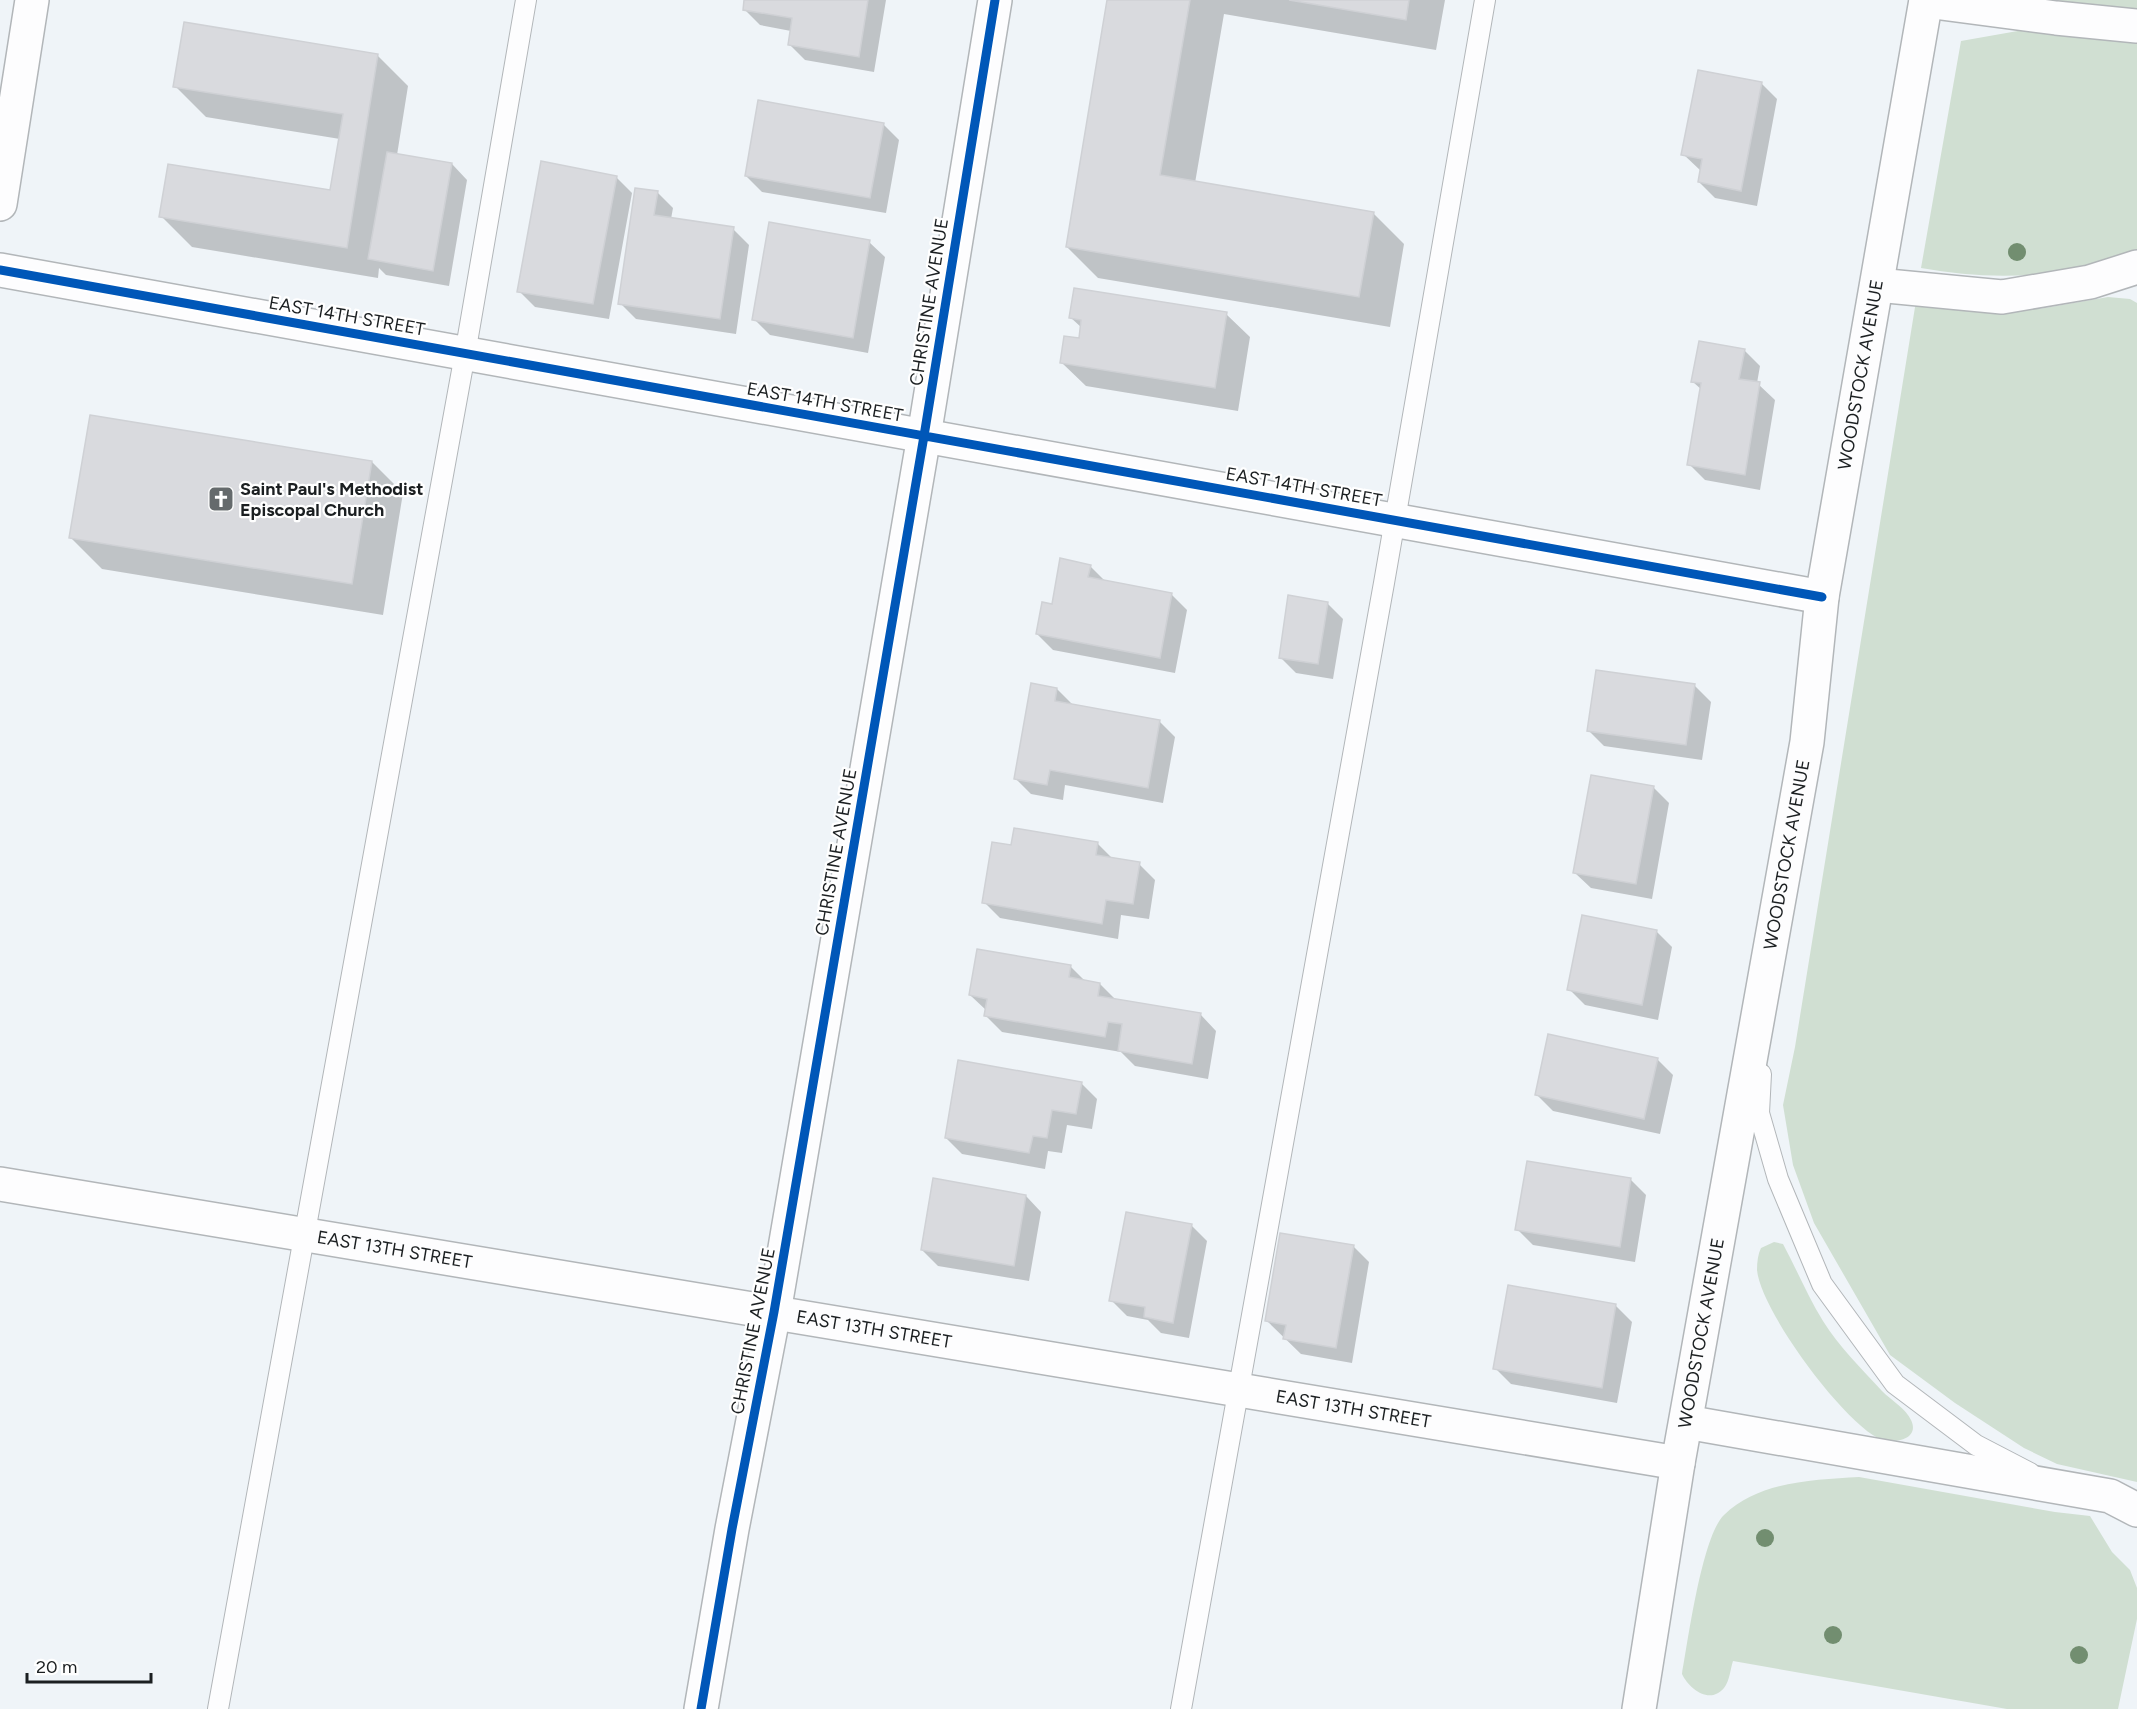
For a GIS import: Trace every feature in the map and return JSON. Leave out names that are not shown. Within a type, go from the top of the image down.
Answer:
[{"type":"street","points":[[0,204],[32,0]]},
{"type":"street","name":"CHRISTINE AVENUE","points":[[701,1709],[732,1529],[774,1312],[924,436],[995,0]]},
{"type":"street","points":[[1926,0],[2056,18],[2137,26]]},
{"type":"street","name":"WOODSTOCK AVENUE","points":[[1639,1709],[1678,1463],[1807,742],[1822,597],[1926,0]]},
{"type":"street","name":"EAST 14TH STREET","points":[[0,270],[1822,597]]},
{"type":"street","points":[[1877,285],[2002,297],[2130,276]]},
{"type":"street","name":"EAST 13TH STREET","points":[[0,1184],[1678,1463]]},
{"type":"street","points":[[1686,1422],[2110,1496],[2137,1510]]},
{"type":"lane","points":[[218,1709],[465,354],[526,0]]},
{"type":"lane","points":[[1181,1709],[1395,520],[1485,0]]},
{"type":"lane","points":[[1764,983],[1759,1113],[1778,1179],[1822,1284],[1895,1384],[1976,1444],[2054,1486]]},
{"type":"green space","points":[[2010,0],[2137,0],[2137,14]]},
{"type":"green space","points":[[2029,29],[2137,39],[2137,252],[2082,267],[2036,274],[1978,275],[1921,268],[1961,41]]},
{"type":"green space","points":[[2108,297],[2130,299],[2137,303],[2137,1482],[2057,1464],[2024,1448],[1955,1403],[1890,1355],[1814,1223],[1793,1165],[1783,1105],[1795,1047],[1916,301],[1964,308],[2039,309]]},
{"type":"green space","points":[[1774,1242],[1783,1244],[1829,1331],[1882,1391],[1909,1416],[1913,1427],[1908,1437],[1896,1441],[1883,1440],[1862,1427],[1825,1387],[1787,1336],[1772,1311],[1757,1270],[1761,1248]]},
{"type":"green space","points":[[1859,1477],[2055,1512],[2090,1516],[2112,1552],[2130,1570],[2137,1588],[2137,1619],[2118,1709],[2007,1709],[1733,1661],[1728,1682],[1718,1693],[1706,1695],[1695,1690],[1682,1674],[1703,1566],[1716,1527],[1724,1515],[1753,1495],[1787,1484]]},
{"type":"building","points":[[744,0],[868,0],[859,57],[788,45],[792,18],[743,10]]},
{"type":"building","points":[[1107,0],[1190,0],[1160,175],[1374,212],[1359,297],[1066,247]]},
{"type":"building","points":[[1289,0],[1409,0],[1406,20]]},
{"type":"building","points":[[184,22],[378,54],[347,248],[159,217],[168,164],[330,190],[343,114],[173,87]]},
{"type":"building","points":[[1698,70],[1762,82],[1741,191],[1698,182],[1702,159],[1681,155]]},
{"type":"building","points":[[758,100],[884,123],[870,198],[745,176]]},
{"type":"building","points":[[387,152],[452,163],[433,271],[368,259]]},
{"type":"building","points":[[541,161],[617,176],[593,304],[517,292]]},
{"type":"building","points":[[635,188],[658,191],[654,215],[734,227],[720,319],[618,304]]},
{"type":"building","points":[[769,222],[870,240],[853,338],[752,320]]},
{"type":"building","points":[[1074,288],[1227,312],[1215,388],[1060,363],[1064,336],[1079,338],[1081,320],[1069,318]]},
{"type":"building","points":[[1699,341],[1745,349],[1739,379],[1760,382],[1745,475],[1687,465],[1701,383],[1691,382]]},
{"type":"building","name":"Saint Paul's Methodist Episcopal Church","points":[[90,415],[372,461],[352,584],[69,538]]},
{"type":"building","points":[[1060,558],[1091,565],[1088,577],[1172,593],[1160,658],[1036,634],[1042,602],[1052,604]]},
{"type":"building","points":[[1288,595],[1328,602],[1318,664],[1279,658]]},
{"type":"building","points":[[1596,670],[1695,684],[1686,745],[1587,731]]},
{"type":"building","points":[[1031,683],[1057,688],[1055,701],[1160,720],[1148,788],[1050,770],[1047,785],[1014,779]]},
{"type":"building","points":[[1591,775],[1654,786],[1636,884],[1573,873]]},
{"type":"building","points":[[1014,828],[1098,842],[1096,855],[1140,862],[1133,904],[1106,900],[1102,924],[982,903],[992,842],[1011,845]]},
{"type":"building","points":[[1582,915],[1657,930],[1642,1005],[1567,990]]},
{"type":"building","points":[[977,949],[1071,965],[1069,977],[1100,983],[1098,996],[1201,1013],[1192,1064],[1118,1051],[1122,1024],[1108,1022],[1105,1037],[984,1016],[987,999],[969,995]]},
{"type":"building","points":[[1548,1034],[1658,1058],[1644,1119],[1535,1095]]},
{"type":"building","points":[[958,1060],[1082,1082],[1076,1114],[1052,1110],[1047,1138],[1033,1136],[1029,1153],[945,1138]]},
{"type":"building","points":[[1527,1161],[1631,1178],[1620,1247],[1515,1230]]},
{"type":"building","points":[[933,1178],[1026,1195],[1014,1266],[921,1250]]},
{"type":"building","points":[[1126,1212],[1192,1224],[1173,1323],[1144,1317],[1145,1307],[1109,1301]]},
{"type":"building","points":[[1280,1233],[1354,1245],[1336,1348],[1283,1339],[1286,1325],[1265,1321]]},
{"type":"building","points":[[1508,1285],[1616,1304],[1602,1388],[1493,1369]]},
{"type":"cycle path","points":[[701,1709],[732,1529],[774,1312],[924,436],[995,0]]},
{"type":"cycle path","points":[[0,270],[1822,597]]},
{"type":"place","name":"Saint Paul's Methodist Episcopal Church","points":[[221,499]]}]
